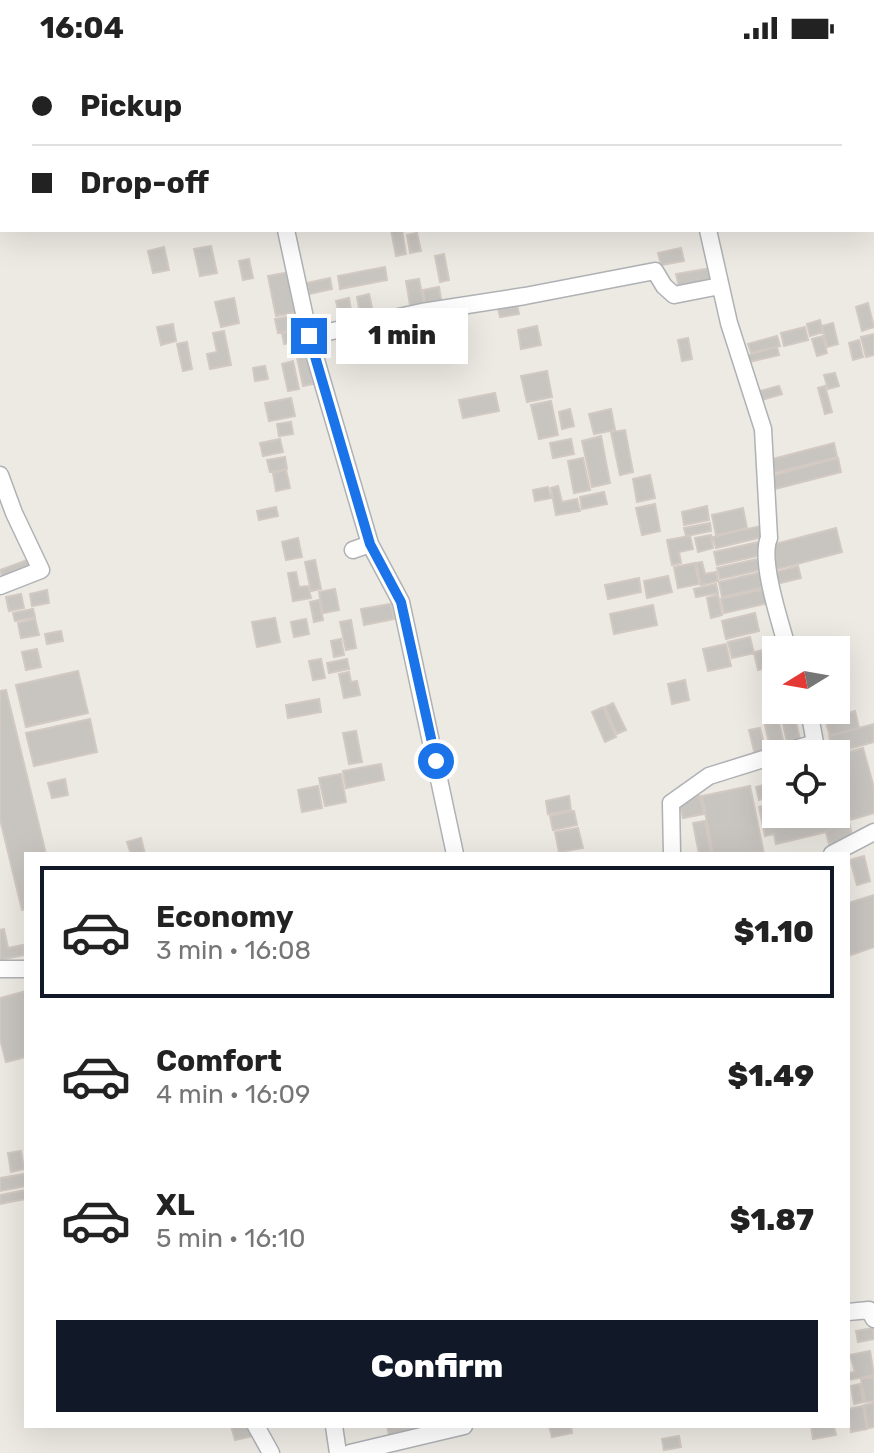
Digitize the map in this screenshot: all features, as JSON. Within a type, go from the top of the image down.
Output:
[{"type":"street","points":[[286,232],[309,336],[370,544],[401,602],[455,852]]},
{"type":"street","points":[[708,232],[729,323],[763,429],[769,525],[766,545],[768,574],[784,636]]},
{"type":"street","points":[[309,336],[422,312],[655,271],[674,295],[720,286]]},
{"type":"street","points":[[0,475],[41,570],[0,586]]},
{"type":"street","points":[[353,550],[370,544]]},
{"type":"street","points":[[672,852],[671,803],[709,776],[762,759]]},
{"type":"street","points":[[836,852],[874,832]]},
{"type":"street","points":[[0,969],[24,969]]},
{"type":"street","points":[[850,1312],[869,1310],[874,1319]]},
{"type":"street","points":[[257,1428],[271,1453]]},
{"type":"street","points":[[334,1428],[338,1453]]},
{"type":"street","points":[[350,1453],[456,1428]]},
{"type":"building","points":[[391,232],[402,232],[406,254],[396,256]]},
{"type":"building","points":[[417,233],[421,251],[410,253],[407,235]]},
{"type":"building","points":[[211,246],[217,273],[200,276],[194,249]]},
{"type":"building","points":[[164,247],[169,270],[153,273],[148,251]]},
{"type":"building","points":[[681,248],[684,261],[661,265],[658,253]]},
{"type":"building","points":[[444,254],[449,280],[440,282],[435,256]]},
{"type":"building","points":[[249,259],[253,278],[243,280],[239,261]]},
{"type":"building","points":[[385,267],[387,280],[340,289],[338,276]]},
{"type":"building","points":[[712,268],[714,280],[679,287],[676,274]]},
{"type":"building","points":[[290,272],[298,312],[276,316],[268,276]]},
{"type":"building","points":[[330,278],[332,289],[309,294],[307,283]]},
{"type":"building","points":[[419,279],[425,309],[411,311],[406,281]]},
{"type":"building","points":[[439,287],[442,305],[426,309],[423,290]]},
{"type":"building","points":[[369,294],[374,317],[361,319],[357,297]]},
{"type":"building","points":[[234,298],[239,323],[221,327],[215,302]]},
{"type":"building","points":[[349,298],[353,322],[341,324],[336,301]]},
{"type":"building","points":[[516,300],[519,314],[500,317],[497,304]]},
{"type":"building","points":[[868,303],[874,327],[862,331],[856,307]]},
{"type":"building","points":[[450,311],[457,343],[445,346],[439,313]]},
{"type":"building","points":[[459,311],[465,341],[458,342],[452,312]]},
{"type":"building","points":[[296,315],[299,329],[278,333],[275,319]]},
{"type":"building","points":[[820,320],[823,332],[810,336],[807,324]]},
{"type":"building","points":[[833,323],[838,344],[827,347],[822,326]]},
{"type":"building","points":[[173,324],[176,341],[161,345],[157,327]]},
{"type":"building","points":[[537,326],[541,345],[521,349],[518,330]]},
{"type":"building","points":[[805,327],[808,340],[784,346],[781,333]]},
{"type":"building","points":[[303,329],[305,340],[284,344],[282,333]]},
{"type":"building","points":[[224,331],[231,365],[210,369],[207,354],[217,352],[213,333]]},
{"type":"building","points":[[874,334],[874,355],[866,357],[861,337]]},
{"type":"building","points":[[777,336],[780,346],[751,353],[748,344]]},
{"type":"building","points":[[823,336],[827,353],[817,356],[812,339]]},
{"type":"building","points":[[688,338],[692,359],[682,361],[678,340]]},
{"type":"building","points":[[859,340],[863,357],[853,360],[849,343]]},
{"type":"building","points":[[187,342],[192,369],[183,371],[177,344]]},
{"type":"building","points":[[777,347],[779,355],[745,363],[743,356]]},
{"type":"building","points":[[308,356],[313,384],[303,386],[297,358]]},
{"type":"building","points":[[293,361],[299,389],[288,391],[282,364]]},
{"type":"building","points":[[265,366],[268,379],[255,381],[253,368]]},
{"type":"building","points":[[547,371],[552,397],[527,402],[521,376]]},
{"type":"building","points":[[835,373],[839,386],[828,389],[824,375]]},
{"type":"building","points":[[779,386],[782,394],[762,400],[760,391]]},
{"type":"building","points":[[825,386],[832,412],[825,414],[818,388]]},
{"type":"building","points":[[495,393],[499,411],[463,418],[459,400]]},
{"type":"building","points":[[291,398],[295,416],[269,421],[265,403]]},
{"type":"building","points":[[551,401],[558,435],[539,439],[531,405]]},
{"type":"building","points":[[570,409],[574,426],[562,429],[559,412]]},
{"type":"building","points":[[611,409],[615,430],[594,434],[589,414]]},
{"type":"building","points":[[291,422],[293,434],[279,436],[277,424]]},
{"type":"building","points":[[625,430],[633,472],[620,475],[611,432]]},
{"type":"building","points":[[601,436],[610,483],[592,487],[582,441]]},
{"type":"building","points":[[280,439],[283,452],[263,456],[260,443]]},
{"type":"building","points":[[571,439],[574,454],[553,458],[550,443]]},
{"type":"building","points":[[834,443],[837,457],[773,473],[769,460]]},
{"type":"building","points":[[285,457],[287,469],[270,472],[267,460]]},
{"type":"building","points":[[583,458],[590,490],[574,493],[568,461]]},
{"type":"building","points":[[838,458],[841,472],[775,489],[771,476]]},
{"type":"building","points":[[286,470],[290,488],[276,491],[273,473]]},
{"type":"building","points":[[650,475],[655,498],[637,502],[633,479]]},
{"type":"building","points":[[558,486],[562,502],[577,499],[580,511],[556,515],[551,488]]},
{"type":"building","points":[[548,487],[551,498],[535,501],[533,490]]},
{"type":"building","points":[[604,492],[607,504],[582,509],[580,497]]},
{"type":"building","points":[[655,504],[660,531],[642,535],[636,508]]},
{"type":"building","points":[[707,506],[709,520],[684,525],[682,512]]},
{"type":"building","points":[[276,507],[278,516],[259,520],[257,511]]},
{"type":"building","points":[[743,508],[747,528],[716,535],[712,515]]},
{"type":"building","points":[[710,523],[711,531],[686,536],[684,528]]},
{"type":"building","points":[[765,525],[767,536],[716,548],[713,537]]},
{"type":"building","points":[[836,528],[842,552],[774,570],[768,546]]},
{"type":"building","points":[[711,535],[713,548],[698,552],[695,538]]},
{"type":"building","points":[[690,536],[693,549],[679,552],[681,563],[672,565],[667,540]]},
{"type":"building","points":[[298,538],[302,557],[286,560],[282,542]]},
{"type":"building","points":[[763,541],[766,554],[717,565],[714,552]]},
{"type":"building","points":[[766,557],[768,568],[720,579],[717,568]]},
{"type":"building","points":[[27,560],[31,571],[4,581],[0,570]]},
{"type":"building","points":[[315,560],[321,589],[311,591],[305,562]]},
{"type":"building","points":[[702,562],[705,574],[716,572],[718,581],[701,585],[696,563]]},
{"type":"building","points":[[695,563],[699,584],[678,588],[674,567]]},
{"type":"building","points":[[798,566],[801,578],[772,585],[769,574]]},
{"type":"building","points":[[766,571],[769,586],[722,597],[719,582]]},
{"type":"building","points":[[296,572],[299,587],[308,586],[311,598],[293,601],[288,573]]},
{"type":"building","points":[[668,576],[672,592],[647,598],[644,581]]},
{"type":"building","points":[[639,578],[641,592],[608,599],[605,585]]},
{"type":"building","points":[[716,584],[718,593],[696,597],[694,589]]},
{"type":"building","points":[[769,588],[773,602],[724,613],[721,599]]},
{"type":"building","points":[[335,589],[339,610],[323,613],[319,592]]},
{"type":"building","points":[[47,590],[49,603],[32,606],[30,594]]},
{"type":"building","points":[[21,594],[24,608],[9,611],[6,597]]},
{"type":"building","points":[[718,595],[722,615],[711,618],[707,598]]},
{"type":"building","points":[[319,600],[323,620],[314,622],[310,602]]},
{"type":"building","points":[[391,604],[394,619],[364,625],[361,609]]},
{"type":"building","points":[[653,605],[657,625],[614,634],[610,614]]},
{"type":"building","points":[[33,609],[35,617],[15,621],[13,613]]},
{"type":"building","points":[[755,613],[759,631],[726,639],[722,621]]},
{"type":"building","points":[[275,618],[280,642],[257,647],[252,622]]},
{"type":"building","points":[[35,619],[39,635],[21,638],[18,623]]},
{"type":"building","points":[[306,619],[309,634],[294,637],[291,622]]},
{"type":"building","points":[[351,620],[356,648],[346,650],[340,622]]},
{"type":"building","points":[[61,631],[63,641],[47,644],[45,634]]},
{"type":"building","points":[[750,637],[754,653],[732,658],[728,642]]},
{"type":"building","points":[[341,639],[344,655],[334,657],[331,641]]},
{"type":"building","points":[[726,644],[731,666],[708,671],[703,649]]},
{"type":"building","points":[[37,649],[41,667],[26,670],[22,652]]},
{"type":"building","points":[[762,650],[762,669],[758,670],[754,652]]},
{"type":"building","points":[[321,659],[325,678],[313,680],[309,661]]},
{"type":"building","points":[[347,659],[349,669],[329,673],[327,663]]},
{"type":"building","points":[[78,671],[88,713],[26,727],[16,685]]},
{"type":"building","points":[[349,672],[351,682],[357,681],[360,695],[344,698],[339,674]]},
{"type":"building","points":[[685,680],[689,700],[672,704],[668,684]]},
{"type":"building","points":[[6,690],[46,852],[24,852],[22,910],[0,819],[0,691]]},
{"type":"building","points":[[319,699],[321,712],[288,718],[286,705]]},
{"type":"building","points":[[613,703],[626,730],[617,734],[605,707]]},
{"type":"building","points":[[603,707],[616,737],[605,742],[592,712]]},
{"type":"building","points":[[855,711],[859,728],[830,736],[826,724],[850,724],[850,712]]},
{"type":"building","points":[[90,719],[97,752],[34,766],[26,733]]},
{"type":"building","points":[[765,724],[779,724],[783,740],[768,740]]},
{"type":"building","points":[[783,724],[796,724],[800,740],[786,740]]},
{"type":"building","points":[[874,724],[874,742],[850,749],[850,740],[830,740],[829,736]]},
{"type":"building","points":[[760,728],[762,757],[756,759],[749,730]]},
{"type":"building","points":[[356,731],[362,762],[349,764],[343,733]]},
{"type":"building","points":[[863,748],[874,788],[874,813],[850,820],[850,751]]},
{"type":"building","points":[[381,764],[384,780],[346,788],[343,771]]},
{"type":"building","points":[[341,774],[346,802],[325,806],[319,778]]},
{"type":"building","points":[[65,779],[68,795],[52,798],[48,783]]},
{"type":"building","points":[[318,786],[322,808],[302,812],[298,790]]},
{"type":"building","points":[[750,786],[764,852],[713,852],[702,796]]},
{"type":"building","points":[[762,786],[762,799],[759,800],[756,787]]},
{"type":"building","points":[[569,796],[571,810],[548,814],[546,801]]},
{"type":"building","points":[[700,796],[704,814],[683,818],[679,800]]},
{"type":"building","points":[[574,811],[577,825],[553,830],[550,816]]},
{"type":"building","points":[[705,821],[711,852],[699,852],[693,823]]},
{"type":"building","points":[[850,826],[853,839],[829,844],[826,832],[776,844],[774,834],[765,836],[763,828]]},
{"type":"building","points":[[578,828],[583,848],[559,852],[555,832]]},
{"type":"building","points":[[141,838],[144,852],[130,852],[127,842]]},
{"type":"building","points":[[864,856],[870,881],[857,885],[850,860]]},
{"type":"building","points":[[874,895],[874,947],[850,955],[850,902]]},
{"type":"building","points":[[4,929],[8,948],[23,945],[24,955],[0,960],[0,930]]},
{"type":"building","points":[[24,992],[24,1058],[6,1062],[0,1039],[0,998]]},
{"type":"building","points":[[21,1151],[24,1169],[11,1172],[8,1153]]},
{"type":"building","points":[[24,1174],[24,1186],[0,1191],[0,1178]]},
{"type":"building","points":[[24,1190],[24,1199],[0,1204],[0,1195]]},
{"type":"building","points":[[873,1328],[874,1339],[858,1342],[856,1331]]},
{"type":"building","points":[[870,1351],[874,1375],[850,1380],[850,1373],[855,1372],[850,1355]]},
{"type":"building","points":[[874,1377],[874,1401],[865,1402],[861,1379]]},
{"type":"building","points":[[860,1384],[863,1402],[854,1404],[851,1386]]},
{"type":"building","points":[[874,1403],[874,1427],[868,1428],[864,1405]]},
{"type":"building","points":[[863,1406],[867,1429],[851,1432],[850,1409]]},
{"type":"building","points":[[232,1428],[251,1428],[253,1436],[235,1440]]},
{"type":"building","points":[[387,1428],[419,1429],[389,1435]]},
{"type":"building","points":[[550,1428],[571,1428],[572,1433],[552,1437]]},
{"type":"building","points":[[811,1428],[834,1428],[836,1435],[813,1439]]},
{"type":"building","points":[[679,1436],[681,1447],[664,1450],[662,1439]]},
{"type":"route","points":[[309,336],[370,544],[401,602],[436,761]]}]
